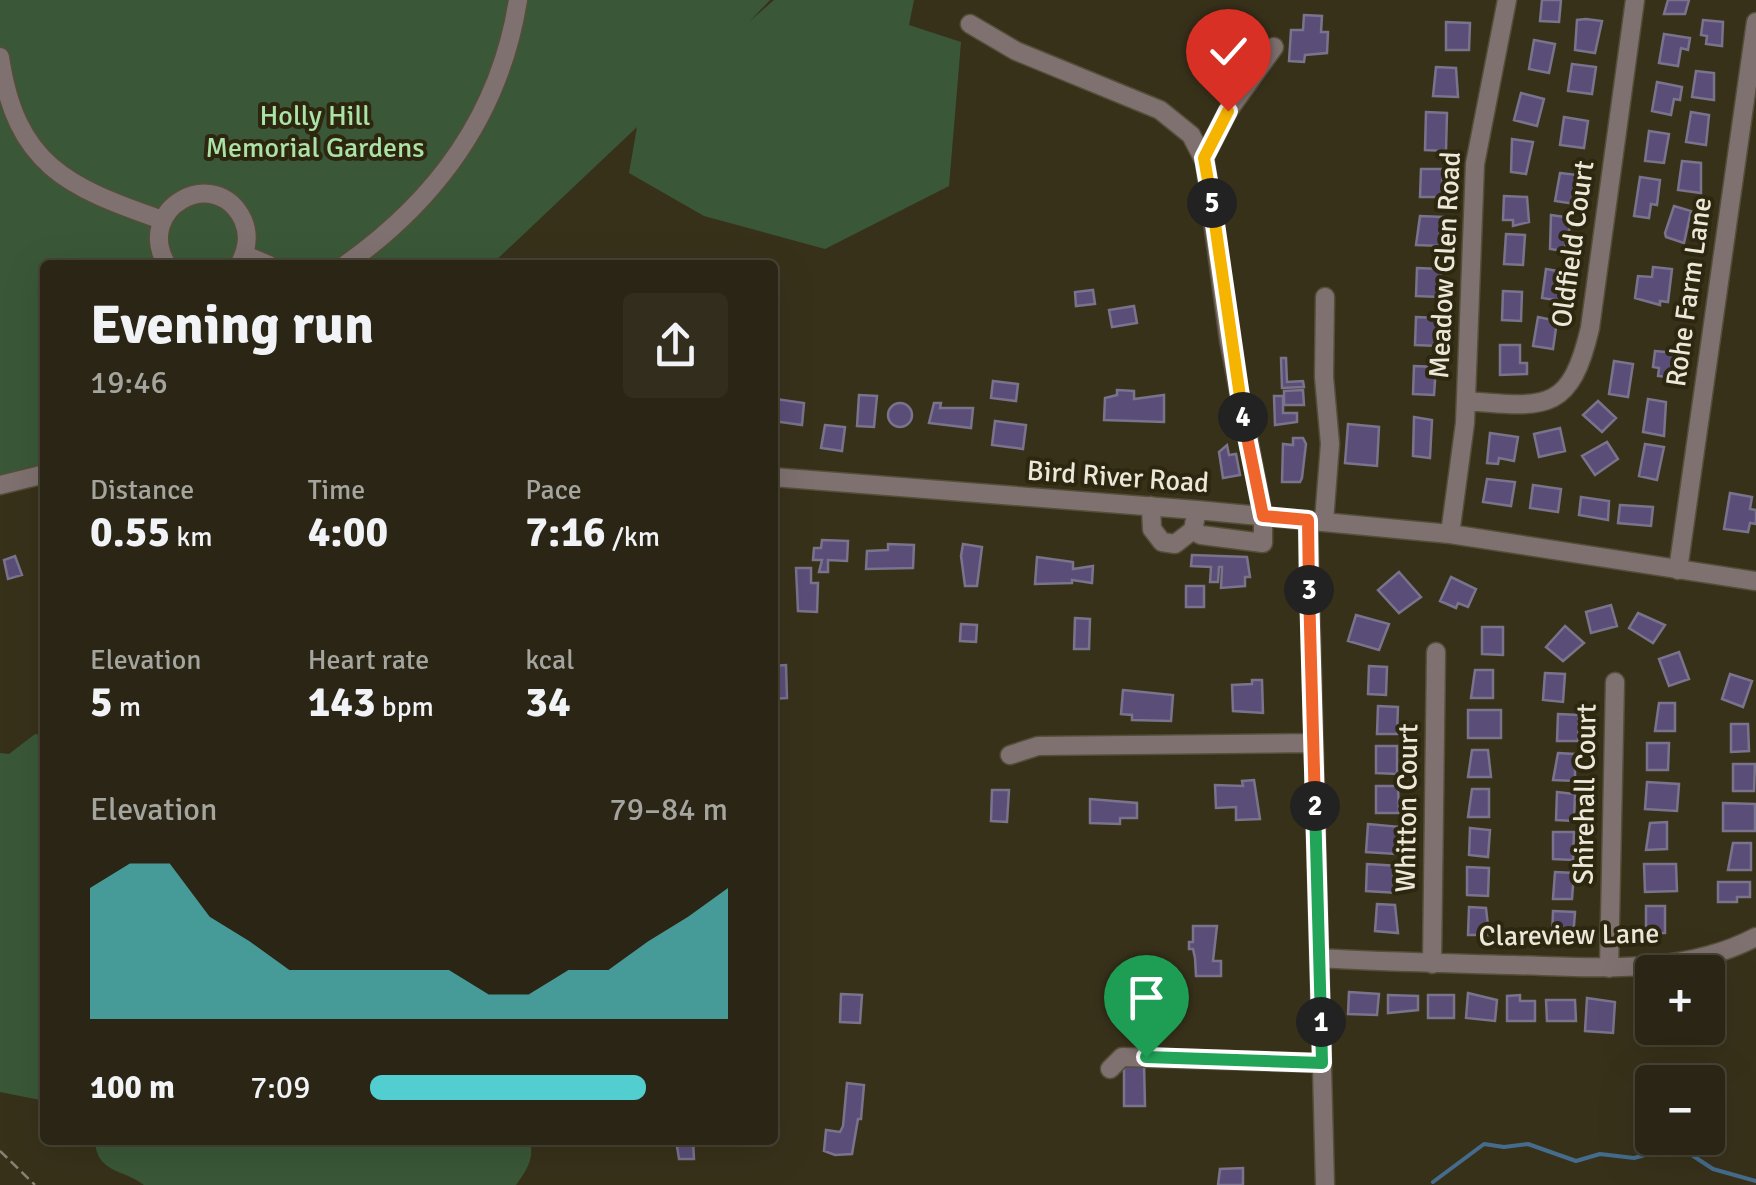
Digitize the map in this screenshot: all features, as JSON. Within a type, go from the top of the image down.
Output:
[{"type":"street","points":[[351,260],[421,202],[453,165],[483,112],[501,67],[518,0]]},
{"type":"street","name":"Meadow Glen Road","points":[[1450,534],[1466,401],[1476,164],[1507,0]]},
{"type":"street","name":"Oldfield Court","points":[[1466,401],[1534,404],[1564,390],[1581,367],[1590,328],[1635,0]]},
{"type":"street","name":"Rohe Farm Lane","points":[[1678,570],[1756,22]]},
{"type":"street","points":[[970,24],[1016,51],[1160,110],[1191,135],[1204,158],[1229,340],[1263,516],[1263,542],[1211,539],[1192,530]]},
{"type":"street","points":[[1204,158],[1228,111],[1274,47]]},
{"type":"street","points":[[0,57],[12,112],[34,150],[69,181],[162,220]]},
{"type":"street","points":[[165,260],[158,241],[162,220],[170,208],[191,195],[221,197],[239,212],[247,229],[242,260]]},
{"type":"street","points":[[1325,1185],[1313,743],[1316,520],[1330,444],[1324,378],[1326,297]]},
{"type":"street","points":[[0,485],[40,475]]},
{"type":"street","name":"Bird River Road","points":[[778,478],[1151,506],[1450,534],[1756,581]]},
{"type":"street","points":[[1151,506],[1152,530],[1162,542],[1175,544],[1192,530],[1197,510]]},
{"type":"street","name":"Whitton Court","points":[[1432,964],[1436,652]]},
{"type":"street","name":"Shirehall Court","points":[[1609,968],[1615,682]]},
{"type":"street","points":[[1010,755],[1038,746],[1313,743]]},
{"type":"street","name":"Clareview Lane","points":[[1319,958],[1432,964],[1652,966],[1735,948],[1756,937]]},
{"type":"street","points":[[1110,1069],[1122,1057],[1322,1063]]},
{"type":"path","points":[[0,1151],[35,1185]]},
{"type":"green space","name":"Holly Hill Memorial Gardens","points":[[0,0],[770,0],[749,22],[774,0],[914,0],[909,25],[961,42],[949,186],[825,249],[704,216],[629,173],[637,127],[496,260],[40,260],[40,467],[0,478]]},
{"type":"green space","points":[[35,734],[40,734],[40,1100],[0,1092],[0,753],[9,754]]},
{"type":"green space","points":[[96,1145],[530,1145],[531,1158],[516,1185],[144,1185],[105,1165]]},
{"type":"building","points":[[1542,0],[1561,0],[1559,22],[1540,21]]},
{"type":"building","points":[[1668,0],[1689,0],[1685,14],[1664,14]]},
{"type":"building","points":[[1304,15],[1322,16],[1321,32],[1328,32],[1327,53],[1305,55],[1304,62],[1289,61],[1291,30],[1303,30]]},
{"type":"building","points":[[1577,20],[1602,21],[1595,53],[1575,50]]},
{"type":"building","points":[[1703,20],[1723,22],[1722,46],[1706,44],[1707,36],[1701,35]]},
{"type":"building","points":[[1446,22],[1470,23],[1469,50],[1446,50]]},
{"type":"building","points":[[1664,34],[1690,38],[1688,50],[1681,48],[1678,66],[1659,63]]},
{"type":"building","points":[[1534,40],[1555,44],[1549,73],[1529,69]]},
{"type":"building","points":[[1572,64],[1596,67],[1592,94],[1568,91]]},
{"type":"building","points":[[1436,67],[1456,68],[1458,97],[1433,96]]},
{"type":"building","points":[[1696,71],[1714,73],[1714,100],[1692,97]]},
{"type":"building","points":[[1657,82],[1682,87],[1680,100],[1674,99],[1671,115],[1652,111]]},
{"type":"building","points":[[1521,93],[1544,99],[1537,126],[1514,120]]},
{"type":"building","points":[[1426,112],[1447,113],[1446,151],[1425,150]]},
{"type":"building","points":[[1691,112],[1709,115],[1706,145],[1686,142]]},
{"type":"building","points":[[1564,117],[1588,121],[1584,148],[1560,145]]},
{"type":"building","points":[[1649,131],[1669,134],[1664,163],[1645,161]]},
{"type":"building","points":[[1512,139],[1533,142],[1526,174],[1511,172]]},
{"type":"building","points":[[1682,161],[1701,163],[1701,193],[1678,190]]},
{"type":"building","points":[[1421,169],[1442,169],[1443,197],[1420,197]]},
{"type":"building","points":[[1560,173],[1578,175],[1576,204],[1555,201]]},
{"type":"building","points":[[1640,177],[1660,180],[1657,205],[1651,204],[1649,218],[1634,216]]},
{"type":"building","points":[[1504,196],[1527,197],[1529,222],[1513,226],[1513,220],[1503,220]]},
{"type":"building","points":[[1674,206],[1691,211],[1684,243],[1666,237]]},
{"type":"building","points":[[1551,215],[1572,218],[1564,251],[1550,249]]},
{"type":"building","points":[[1420,216],[1443,217],[1439,238],[1442,246],[1416,245]]},
{"type":"building","points":[[1506,234],[1525,235],[1523,265],[1504,264]]},
{"type":"building","points":[[1653,267],[1672,269],[1668,302],[1660,301],[1660,305],[1635,298],[1638,276],[1652,277]]},
{"type":"building","points":[[1417,268],[1441,269],[1440,297],[1416,296]]},
{"type":"building","points":[[1546,269],[1564,272],[1562,301],[1542,298]]},
{"type":"building","points":[[1093,290],[1095,304],[1076,306],[1075,292]]},
{"type":"building","points":[[1503,291],[1522,292],[1521,321],[1502,320]]},
{"type":"building","points":[[1134,306],[1137,323],[1112,327],[1109,310]]},
{"type":"building","points":[[1416,317],[1439,318],[1438,346],[1415,345]]},
{"type":"building","points":[[1538,317],[1557,321],[1553,349],[1533,346]]},
{"type":"building","points":[[1500,345],[1520,345],[1520,363],[1527,363],[1527,374],[1500,375]]},
{"type":"building","points":[[1655,351],[1675,353],[1675,378],[1658,376],[1659,368],[1653,367]]},
{"type":"building","points":[[1281,358],[1286,358],[1287,382],[1303,381],[1304,387],[1282,388]]},
{"type":"building","points":[[1614,361],[1633,364],[1628,397],[1609,394]]},
{"type":"building","points":[[1414,366],[1436,367],[1434,395],[1413,394]]},
{"type":"building","points":[[993,381],[1018,384],[1016,401],[991,398]]},
{"type":"building","points":[[1117,390],[1134,391],[1134,399],[1164,395],[1164,422],[1104,420],[1105,398],[1117,395]]},
{"type":"building","points":[[1303,390],[1304,405],[1284,405],[1284,391]]},
{"type":"building","points":[[859,395],[877,396],[874,427],[857,426]]},
{"type":"building","points":[[1274,396],[1283,396],[1283,413],[1297,413],[1297,422],[1275,425]]},
{"type":"building","points":[[778,399],[804,403],[802,425],[778,422]]},
{"type":"building","points":[[1648,399],[1666,402],[1664,436],[1643,432]]},
{"type":"building","points":[[1598,401],[1616,418],[1602,432],[1583,415]]},
{"type":"building","points":[[900,403],[909,406],[909,424],[900,427],[891,424],[888,415],[891,406]]},
{"type":"building","points":[[934,403],[941,403],[940,408],[973,408],[971,428],[929,423]]},
{"type":"building","points":[[1414,417],[1432,420],[1430,458],[1413,456]]},
{"type":"building","points":[[995,421],[1026,425],[1023,449],[992,445]]},
{"type":"building","points":[[1348,424],[1379,427],[1377,466],[1345,463]]},
{"type":"building","points":[[825,425],[845,427],[842,451],[821,448]]},
{"type":"building","points":[[1560,428],[1565,451],[1539,457],[1534,434]]},
{"type":"building","points":[[1490,433],[1518,437],[1514,461],[1499,458],[1498,464],[1487,463]]},
{"type":"building","points":[[1293,438],[1303,438],[1306,444],[1302,478],[1300,482],[1282,482],[1283,444],[1293,445]]},
{"type":"building","points":[[1607,442],[1618,459],[1595,475],[1582,456]]},
{"type":"building","points":[[1645,444],[1664,447],[1657,480],[1639,476]]},
{"type":"building","points":[[1227,445],[1229,455],[1236,454],[1240,475],[1223,478],[1219,452]]},
{"type":"building","points":[[1487,479],[1515,482],[1511,506],[1483,502]]},
{"type":"building","points":[[1533,485],[1561,489],[1558,512],[1530,508]]},
{"type":"building","points":[[1730,493],[1752,497],[1750,509],[1756,510],[1756,524],[1750,523],[1748,532],[1724,529]]},
{"type":"building","points":[[1581,497],[1609,501],[1608,520],[1579,515]]},
{"type":"building","points":[[1620,505],[1653,507],[1651,526],[1618,523]]},
{"type":"building","points":[[822,540],[848,541],[847,561],[828,560],[828,572],[819,572],[822,560],[813,560],[814,548],[821,548]]},
{"type":"building","points":[[888,544],[914,545],[913,568],[866,569],[867,551],[888,550]]},
{"type":"building","points":[[963,544],[982,547],[977,586],[965,586]]},
{"type":"building","points":[[1192,555],[1247,557],[1250,577],[1245,577],[1245,586],[1221,588],[1222,567],[1218,582],[1210,582],[1211,567],[1191,566]]},
{"type":"building","points":[[15,556],[22,575],[8,579],[4,560]]},
{"type":"building","points":[[1037,557],[1073,562],[1073,569],[1093,566],[1092,583],[1072,580],[1035,584]]},
{"type":"building","points":[[796,568],[811,568],[811,583],[818,583],[817,612],[798,611]]},
{"type":"building","points":[[1399,572],[1421,597],[1399,613],[1378,590]]},
{"type":"building","points":[[1451,577],[1476,589],[1468,607],[1458,603],[1456,608],[1440,601]]},
{"type":"building","points":[[1186,586],[1204,586],[1204,607],[1186,607]]},
{"type":"building","points":[[1611,605],[1617,626],[1591,633],[1586,612]]},
{"type":"building","points":[[1638,613],[1665,625],[1653,643],[1629,628]]},
{"type":"building","points":[[1356,615],[1389,624],[1379,650],[1348,641]]},
{"type":"building","points":[[1075,618],[1090,619],[1089,649],[1074,649]]},
{"type":"building","points":[[961,624],[977,625],[976,642],[960,641]]},
{"type":"building","points":[[1565,626],[1584,643],[1563,661],[1546,647]]},
{"type":"building","points":[[1482,627],[1503,627],[1503,655],[1482,654]]},
{"type":"building","points":[[1679,652],[1689,679],[1669,686],[1659,659]]},
{"type":"building","points":[[786,665],[787,698],[778,699],[778,666]]},
{"type":"building","points":[[1369,666],[1387,667],[1386,695],[1368,694]]},
{"type":"building","points":[[1475,670],[1493,670],[1493,698],[1471,698]]},
{"type":"building","points":[[1545,673],[1565,674],[1563,702],[1543,700]]},
{"type":"building","points":[[1730,674],[1752,681],[1743,707],[1722,699]]},
{"type":"building","points":[[1252,680],[1262,680],[1263,713],[1233,711],[1232,685],[1252,684]]},
{"type":"building","points":[[1123,690],[1173,695],[1171,721],[1132,720],[1132,715],[1121,714]]},
{"type":"building","points":[[1659,703],[1675,703],[1675,731],[1655,731]]},
{"type":"building","points":[[1378,706],[1398,707],[1397,734],[1377,734]]},
{"type":"building","points":[[1468,710],[1501,710],[1501,738],[1468,738]]},
{"type":"building","points":[[1558,714],[1579,715],[1578,741],[1557,741]]},
{"type":"building","points":[[1731,724],[1748,724],[1749,751],[1731,752]]},
{"type":"building","points":[[1647,743],[1669,743],[1668,770],[1647,770]]},
{"type":"building","points":[[1376,746],[1397,746],[1397,774],[1376,773]]},
{"type":"building","points":[[1472,750],[1488,750],[1491,777],[1468,777]]},
{"type":"building","points":[[1558,753],[1575,754],[1575,781],[1553,780]]},
{"type":"building","points":[[1733,764],[1755,764],[1754,791],[1733,791]]},
{"type":"building","points":[[1254,780],[1260,819],[1236,820],[1236,807],[1216,808],[1215,785],[1243,786],[1242,781]]},
{"type":"building","points":[[1647,782],[1679,784],[1677,811],[1645,809]]},
{"type":"building","points":[[1376,786],[1398,786],[1399,813],[1376,813]]},
{"type":"building","points":[[1472,789],[1489,789],[1489,817],[1468,817]]},
{"type":"building","points":[[992,790],[1009,790],[1007,822],[991,821]]},
{"type":"building","points":[[1557,792],[1575,794],[1574,821],[1556,820]]},
{"type":"building","points":[[1090,799],[1137,803],[1137,818],[1120,818],[1120,824],[1090,823]]},
{"type":"building","points":[[1723,803],[1755,804],[1755,831],[1723,831]]},
{"type":"building","points":[[1667,822],[1667,849],[1646,850],[1650,823]]},
{"type":"building","points":[[1368,824],[1401,827],[1396,854],[1366,852]]},
{"type":"building","points":[[1470,828],[1490,830],[1488,857],[1469,855]]},
{"type":"building","points":[[1553,832],[1574,832],[1573,860],[1553,859]]},
{"type":"building","points":[[1733,843],[1751,843],[1751,870],[1728,870]]},
{"type":"building","points":[[1367,864],[1399,866],[1398,893],[1366,891]]},
{"type":"building","points":[[1644,864],[1676,864],[1677,891],[1645,892]]},
{"type":"building","points":[[1467,867],[1489,868],[1488,896],[1467,895]]},
{"type":"building","points":[[1555,872],[1574,873],[1572,899],[1553,899]]},
{"type":"building","points":[[1718,882],[1750,882],[1750,897],[1718,902]]},
{"type":"building","points":[[1377,904],[1395,905],[1398,933],[1375,931]]},
{"type":"building","points":[[1646,906],[1665,906],[1665,933],[1646,933]]},
{"type":"building","points":[[1469,907],[1486,908],[1489,935],[1468,935]]},
{"type":"building","points":[[1553,911],[1575,912],[1573,939],[1552,938]]},
{"type":"building","points":[[1193,926],[1217,926],[1213,961],[1221,961],[1221,976],[1196,976],[1193,949],[1189,949]]},
{"type":"building","points":[[1349,992],[1379,994],[1377,1015],[1348,1014]]},
{"type":"building","points":[[1468,993],[1497,1000],[1495,1021],[1466,1018]]},
{"type":"building","points":[[841,994],[862,995],[860,1023],[840,1022]]},
{"type":"building","points":[[1388,995],[1418,996],[1418,1010],[1388,1013]]},
{"type":"building","points":[[1428,995],[1454,995],[1454,1018],[1428,1018]]},
{"type":"building","points":[[1520,995],[1520,1001],[1535,1001],[1535,1021],[1507,1021],[1507,996]]},
{"type":"building","points":[[1587,998],[1615,1002],[1613,1033],[1585,1031]]},
{"type":"building","points":[[1546,1000],[1575,1000],[1576,1021],[1547,1021]]},
{"type":"building","points":[[1124,1064],[1144,1064],[1145,1106],[1124,1106]]},
{"type":"building","points":[[847,1083],[864,1085],[861,1119],[852,1154],[835,1155],[824,1151],[826,1130],[840,1132],[843,1126]]},
{"type":"building","points":[[677,1145],[693,1145],[694,1159],[679,1159]]},
{"type":"building","points":[[1243,1168],[1243,1185],[1218,1185],[1220,1169]]},
{"type":"waterway","points":[[1433,1182],[1484,1144],[1528,1144],[1576,1161],[1600,1154],[1634,1158],[1678,1146],[1713,1169],[1756,1181]]},
{"type":"route","points":[[1146,1057],[1322,1063],[1308,520],[1263,516],[1245,431],[1204,158],[1228,111]]}]
